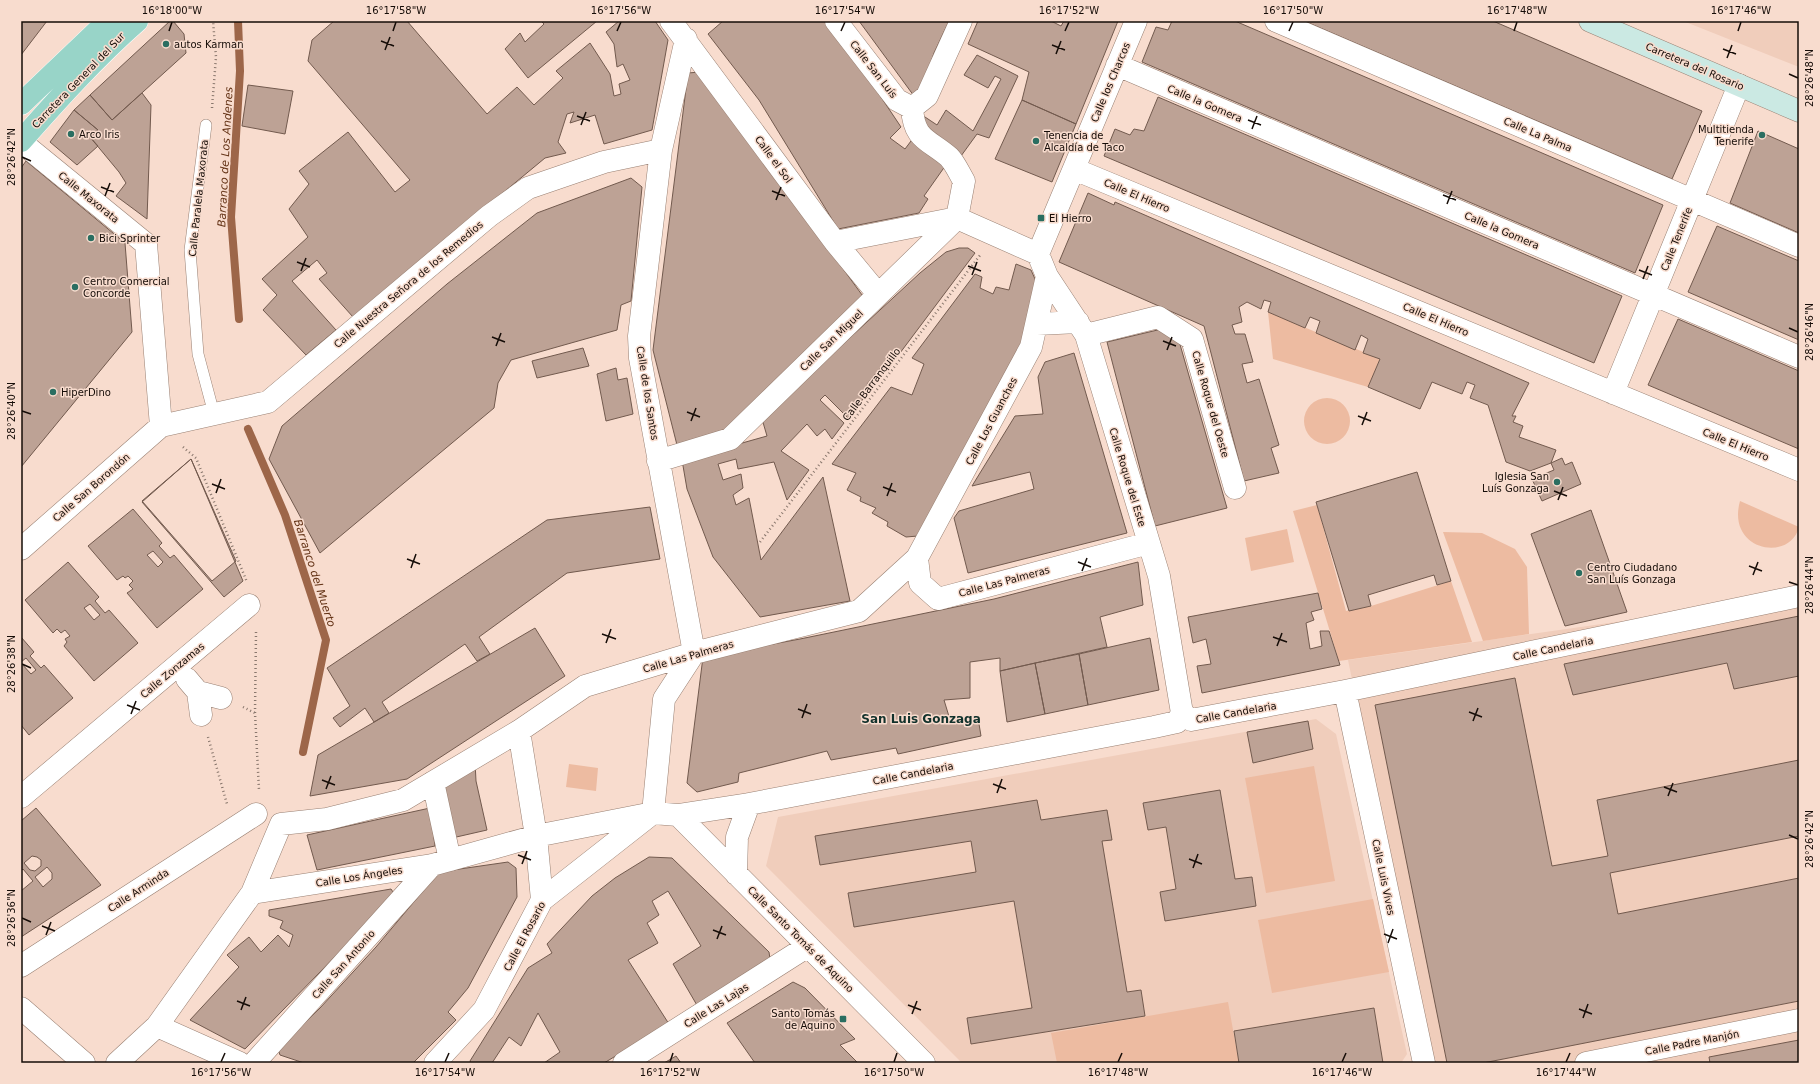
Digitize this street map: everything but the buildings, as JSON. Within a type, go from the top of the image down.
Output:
[{"type":"main road","name":"Carretera General del Sur","points":[[21,104],[108,21]]},
{"type":"main road","name":"Carretera General del Sur","points":[[21,141],[104,50],[137,21]]},
{"type":"main road","name":"Carretera del Rosario","points":[[1590,21],[1799,111]]},
{"type":"street","name":"Calle el Sol","points":[[671,21],[686,39],[835,242],[878,294]]},
{"type":"street","name":"Calle San Luís","points":[[836,21],[897,100],[912,108]]},
{"type":"street","points":[[957,218],[964,181],[950,158],[918,134],[913,121],[912,108],[927,96],[961,21]]},
{"type":"street","name":"Calle los Charcos","points":[[1038,254],[1136,21]]},
{"type":"street","name":"Calle La Palma","points":[[1276,21],[1799,246]]},
{"type":"street","name":"Calle de los Santos","points":[[686,39],[661,150],[639,336],[640,358],[694,653]]},
{"type":"street","name":"Calle la Gomera","points":[[1118,65],[1799,357]]},
{"type":"street","name":"Calle Tenerife","points":[[1613,393],[1739,85]]},
{"type":"street","name":"Calle Maxorata","points":[[21,141],[146,244],[161,426]]},
{"type":"street","name":"Calle Nuestra Señora de los Remedios","points":[[161,426],[268,402],[489,216],[528,188],[604,162],[661,150]]},
{"type":"street","name":"Calle El Hierro","points":[[1074,169],[1799,470]]},
{"type":"street","points":[[835,242],[957,218],[1038,254]]},
{"type":"street","name":"Calle San Miguel","points":[[658,461],[730,439],[957,218]]},
{"type":"street","name":"Calle Roque del Este","points":[[1038,254],[1047,276],[1082,329],[1149,543],[1164,602],[1182,713]]},
{"type":"street","name":"Calle Los Guanches","points":[[916,558],[1031,348],[1047,276]]},
{"type":"street","name":"Calle Roque del Oeste","points":[[1037,324],[1082,329],[1158,317],[1192,339],[1235,488]]},
{"type":"street","name":"Calle San Borondón","points":[[21,549],[161,426]]},
{"type":"street","name":"Calle Las Palmeras","points":[[916,558],[920,583],[938,599],[1149,543]]},
{"type":"street","name":"Calle Las Palmeras","points":[[252,893],[281,824],[327,819],[403,800],[519,731],[585,686],[694,653],[859,611],[916,558]]},
{"type":"street","name":"Calle Candelaria","points":[[678,815],[749,804],[1154,727],[1177,722],[1182,713],[1191,720],[1345,691],[1799,596]]},
{"type":"street","name":"Calle Zonzamas","points":[[21,797],[249,605]]},
{"type":"street","points":[[653,813],[664,698],[694,653]]},
{"type":"street","points":[[201,715],[192,686],[221,698]]},
{"type":"street","name":"Calle Luis Vives","points":[[1345,691],[1424,1063]]},
{"type":"street","points":[[519,731],[536,836],[542,900]]},
{"type":"street","points":[[433,782],[441,862]]},
{"type":"street","points":[[736,874],[737,838],[749,804]]},
{"type":"street","name":"Calle Los Ángeles","points":[[252,893],[441,862],[536,836],[653,813],[678,815]]},
{"type":"street","name":"Calle El Rosario","points":[[434,1063],[484,1010],[542,900],[653,813]]},
{"type":"street","name":"Calle Arminda","points":[[21,966],[256,814]]},
{"type":"street","name":"Calle Santo Tomás de Aquino","points":[[678,815],[924,1063]]},
{"type":"street","name":"Calle San Antonio","points":[[254,1063],[441,862]]},
{"type":"street","points":[[117,1063],[157,1026],[252,893]]},
{"type":"street","name":"Calle Las Lajas","points":[[624,1063],[808,946]]},
{"type":"street","points":[[21,1008],[84,1063]]},
{"type":"street","name":"Calle Padre Manjón","points":[[1586,1063],[1799,1020]]},
{"type":"street","points":[[157,1026],[240,1063]]},
{"type":"lane","name":"Calle Paralela Maxorata","points":[[206,125],[190,250],[198,354],[214,414]]},
{"type":"path","points":[[206,125],[214,99],[216,57],[213,21]]},
{"type":"path","name":"Calle Barranquillo","points":[[760,542],[996,235]]},
{"type":"path","points":[[201,715],[228,805],[238,826]]},
{"type":"shaded area","points":[[1683,21],[1799,21],[1799,67]]},
{"type":"shaded area","points":[[1268,312],[1380,359],[1368,387],[1273,359]]},
{"type":"shaded area","points":[[1332,398],[1344,404],[1349,412],[1349,430],[1344,438],[1336,443],[1322,444],[1310,438],[1305,430],[1304,416],[1310,404],[1318,399]]},
{"type":"shaded area","points":[[1740,501],[1799,527],[1793,538],[1784,545],[1773,548],[1761,546],[1750,541],[1742,531],[1738,518]]},
{"type":"shaded area","points":[[1317,505],[1346,611],[1371,606],[1451,581],[1472,642],[1339,661],[1293,511]]},
{"type":"shaded area","points":[[1287,529],[1294,562],[1251,571],[1245,538]]},
{"type":"shaded area","points":[[1443,532],[1482,533],[1515,549],[1527,567],[1529,634],[1483,641]]},
{"type":"shaded area","points":[[1799,596],[1799,1063],[1431,1063],[1348,660]]},
{"type":"shaded area","points":[[1316,719],[1336,734],[1407,1054],[1401,1063],[962,1063],[766,866],[778,817]]},
{"type":"shaded area","points":[[569,764],[598,768],[596,791],[566,787]]},
{"type":"shaded area","points":[[1314,766],[1335,881],[1266,893],[1245,778]]},
{"type":"shaded area","points":[[1373,899],[1389,972],[1272,993],[1258,920]]},
{"type":"shaded area","points":[[1228,1002],[1239,1063],[1057,1063],[1051,1033]]},
{"type":"waterway","name":"Barranco de Los Andenes","points":[[238,21],[240,71],[231,217],[239,319]]},
{"type":"waterway","name":"Barranco del Muerto","points":[[248,429],[285,515],[326,640],[303,752]]},
{"type":"place","name":"autos Karman","points":[[166,44]]},
{"type":"place","name":"Arco Iris","points":[[71,134]]},
{"type":"place","name":"Multitienda Tenerife","points":[[1762,135]]},
{"type":"place","name":"Tenencia de Alcaldía de Taco","points":[[1036,141]]},
{"type":"place","name":"El Hierro","points":[[1041,218]]},
{"type":"place","name":"Bici Sprinter","points":[[91,238]]},
{"type":"place","name":"Centro Comercial Concorde","points":[[75,287]]},
{"type":"place","name":"HiperDino","points":[[53,392]]},
{"type":"place","name":"Iglesia San Luís Gonzaga","points":[[1557,482]]},
{"type":"place","name":"Centro Ciudadano San Luís Gonzaga","points":[[1579,573]]},
{"type":"place","name":"Santo Tomás de Aquino","points":[[843,1019]]},
{"type":"district","name":"San Luis Gonzaga","points":[[921,719]]}]
